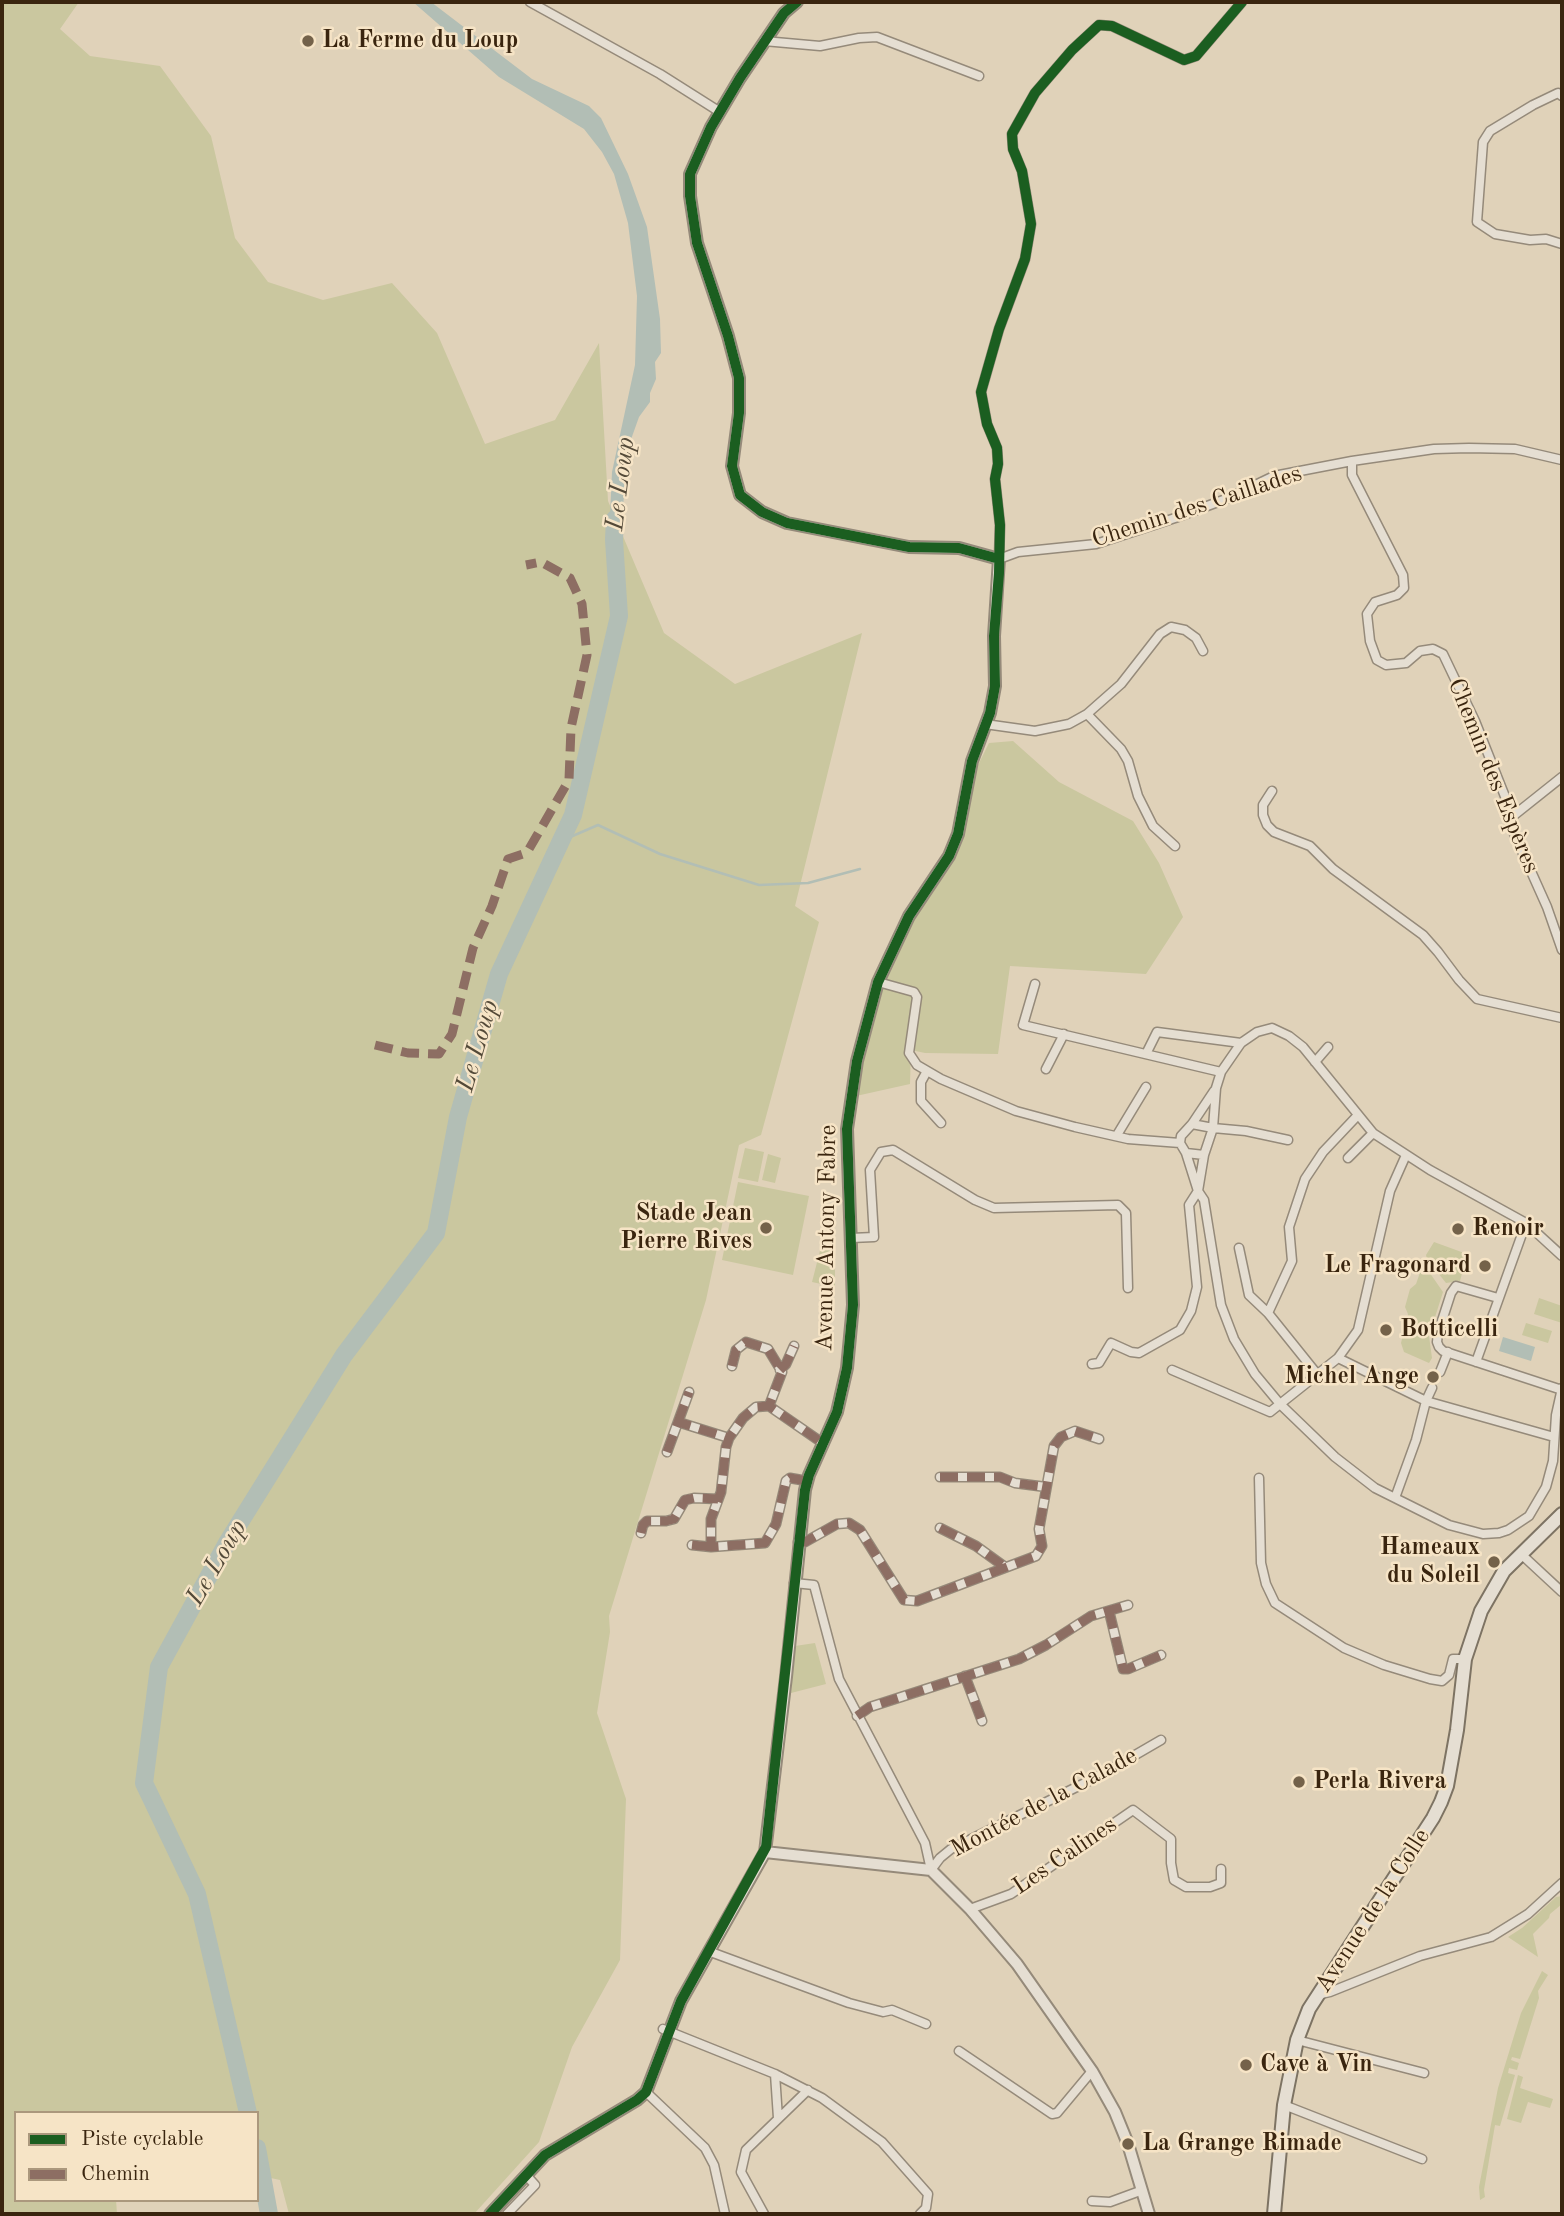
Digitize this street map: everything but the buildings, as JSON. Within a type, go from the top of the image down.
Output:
[{"type":"main road","name":"Avenue de la Colle","points":[[1274,2214],[1284,2105],[1297,2040],[1309,2009],[1441,1802],[1447,1786],[1457,1730],[1465,1659],[1481,1611],[1496,1582],[1562,1514]]},
{"type":"street","points":[[530,2],[649,68],[720,112]]},
{"type":"street","points":[[797,2],[784,13],[764,41],[720,112],[690,174],[690,197],[697,243],[739,378],[732,466],[740,495],[762,512],[787,523],[909,547],[959,548],[991,557],[1000,525],[995,479],[998,464],[997,448],[987,424],[981,393],[999,329],[1025,258],[1031,224],[1022,171],[1013,149],[1012,134],[1035,93],[1072,50],[1099,25],[1112,26],[1185,60],[1196,56],[1242,2]]},
{"type":"street","points":[[764,41],[820,46],[877,37],[979,76]]},
{"type":"street","points":[[1562,96],[1558,93],[1533,105],[1490,131],[1483,142],[1476,222],[1495,234],[1530,240],[1546,239],[1562,244]]},
{"type":"street","name":"Chemin des Caillades","points":[[991,557],[1029,550],[1096,544],[1226,499],[1274,476],[1352,461],[1434,449],[1469,448],[1515,449],[1562,460]]},
{"type":"street","name":"Chemin des Espères","points":[[1352,461],[1352,475],[1403,575],[1404,589],[1396,595],[1375,602],[1367,614],[1370,641],[1377,660],[1386,665],[1406,663],[1420,651],[1433,649],[1443,654],[1475,721],[1506,799],[1508,820],[1547,907],[1562,950]]},
{"type":"street","name":"Avenue Antony Fabre","points":[[765,1852],[807,1481],[836,1412],[847,1368],[853,1304],[848,1129],[857,1061],[878,982],[909,916],[950,856],[962,818],[972,761],[995,686],[991,557]]},
{"type":"street","points":[[985,724],[1035,731],[1069,724],[1087,714],[1121,684],[1160,634],[1171,627],[1185,630],[1196,638],[1203,651]]},
{"type":"street","points":[[1087,714],[1121,750],[1128,761],[1138,796],[1153,825],[1175,846]]},
{"type":"street","points":[[1508,820],[1562,777]]},
{"type":"street","points":[[1272,791],[1263,805],[1267,825],[1274,832],[1310,846],[1333,869],[1423,935],[1477,999],[1562,1018]]},
{"type":"street","points":[[878,982],[914,992],[917,997],[909,1053],[917,1065],[940,1079],[1016,1111],[1128,1139],[1180,1143]]},
{"type":"street","points":[[1035,984],[1023,1025],[1221,1072]]},
{"type":"street","points":[[1092,1364],[1099,1363],[1111,1343],[1139,1353],[1180,1330],[1191,1311],[1197,1287],[1189,1205],[1198,1191],[1213,1128],[1216,1088],[1221,1072],[1241,1043],[1256,1032],[1272,1028],[1303,1047],[1373,1133],[1406,1155],[1526,1223],[1562,1256]]},
{"type":"street","points":[[1146,1054],[1157,1032],[1241,1043]]},
{"type":"street","points":[[1046,1069],[1064,1034]]},
{"type":"street","points":[[1315,1062],[1328,1047]]},
{"type":"street","points":[[927,1071],[921,1082],[921,1101],[941,1123]]},
{"type":"street","points":[[1118,1135],[1146,1087]]},
{"type":"street","points":[[1216,1088],[1181,1136],[1180,1143],[1204,1200],[1222,1305],[1234,1339],[1255,1374],[1280,1404],[1356,1475],[1449,1525],[1483,1534],[1508,1530],[1529,1516],[1542,1497],[1553,1461],[1562,1389],[1476,1362],[1439,1347],[1437,1338],[1454,1289],[1459,1286],[1498,1298]]},
{"type":"street","points":[[1269,1312],[1292,1261],[1289,1227],[1305,1179],[1323,1152],[1358,1115]]},
{"type":"street","points":[[1192,1124],[1246,1130],[1288,1140]]},
{"type":"street","points":[[1348,1158],[1373,1133]]},
{"type":"street","points":[[851,1238],[874,1237],[870,1170],[881,1152],[893,1150],[975,1200],[994,1208],[1118,1205],[1126,1213],[1128,1288]]},
{"type":"street","points":[[1186,1153],[1205,1155]]},
{"type":"street","points":[[1172,1370],[1264,1411],[1274,1410],[1338,1359],[1358,1330],[1390,1191],[1406,1155]]},
{"type":"street","points":[[1476,1362],[1526,1223]]},
{"type":"street","points":[[1239,1248],[1249,1295],[1269,1312],[1317,1374]]},
{"type":"street","points":[[732,1366],[736,1350],[746,1342],[768,1349],[782,1372],[769,1406]]},
{"type":"street","points":[[780,1370],[786,1364],[794,1346]]},
{"type":"street","points":[[1440,1372],[1448,1352]]},
{"type":"street","points":[[1338,1359],[1426,1401],[1554,1437]]},
{"type":"street","points":[[1395,1498],[1432,1388]]},
{"type":"street","points":[[667,1452],[689,1392]]},
{"type":"street","points":[[711,1547],[711,1519],[721,1492],[729,1438],[743,1418],[756,1407],[769,1406],[824,1444]]},
{"type":"street","points":[[678,1422],[729,1438]]},
{"type":"street","points":[[798,1542],[805,1542],[837,1524],[849,1523],[860,1530],[904,1600],[917,1601],[1036,1556],[1042,1546],[1039,1529],[1054,1446],[1061,1437],[1075,1431],[1099,1439]]},
{"type":"street","points":[[940,1477],[1000,1477],[1015,1483],[1046,1487]]},
{"type":"street","points":[[692,1545],[711,1547],[765,1543],[776,1524],[786,1481],[790,1478],[807,1481]]},
{"type":"street","points":[[1259,1478],[1261,1563],[1266,1584],[1275,1603],[1344,1648],[1384,1665],[1430,1679],[1442,1681],[1449,1675],[1453,1659],[1465,1659]]},
{"type":"street","points":[[641,1533],[643,1525],[648,1521],[674,1519],[685,1500],[718,1499]]},
{"type":"street","points":[[940,1528],[976,1546],[1005,1567]]},
{"type":"street","points":[[1521,1554],[1562,1592]]},
{"type":"street","points":[[794,1583],[814,1585],[839,1679],[925,1843],[932,1870],[1017,1964],[1092,2071],[1115,2112],[1128,2144],[1149,2214]]},
{"type":"street","points":[[857,1716],[870,1707],[1019,1659],[1091,1616],[1128,1605]]},
{"type":"street","points":[[1109,1611],[1123,1669],[1161,1655]]},
{"type":"street","points":[[965,1676],[982,1721]]},
{"type":"street","name":"Montée de la Calade","points":[[932,1870],[940,1858],[951,1849],[1100,1776],[1161,1740]]},
{"type":"street","name":"Les Calines","points":[[970,1909],[1011,1894],[1133,1810],[1171,1839],[1174,1880],[1186,1887],[1210,1887],[1221,1883],[1221,1869]]},
{"type":"street","points":[[489,2214],[555,2148],[646,2092],[666,2031],[765,1852],[932,1870]]},
{"type":"street","points":[[1317,1995],[1420,1956],[1491,1937],[1528,1914],[1562,1883]]},
{"type":"street","points":[[708,1951],[849,2003],[883,2012],[892,2010],[926,2024]]},
{"type":"street","points":[[666,2031],[775,2074],[808,2090],[882,2142],[928,2194],[926,2208],[920,2214]]},
{"type":"street","points":[[1297,2040],[1424,2073]]},
{"type":"street","points":[[959,2052],[1052,2114],[1057,2113],[1092,2071]]},
{"type":"street","points":[[775,2074],[778,2118]]},
{"type":"street","points":[[764,2214],[741,2172],[746,2150],[808,2090]]},
{"type":"street","points":[[646,2092],[705,2148],[715,2165],[725,2214]]},
{"type":"street","points":[[1284,2105],[1422,2159]]},
{"type":"street","points":[[507,2214],[535,2185],[526,2175]]},
{"type":"street","points":[[1092,2201],[1110,2203],[1140,2191]]},
{"type":"shaded area","points":[[2,2],[79,2],[60,29],[90,56],[160,66],[211,136],[235,238],[268,282],[323,300],[392,283],[437,333],[485,444],[555,420],[599,343],[608,501],[664,633],[735,684],[862,633],[795,906],[819,922],[761,1135],[739,1145],[706,1300],[609,1616],[610,1632],[597,1713],[626,1799],[620,1960],[572,2047],[539,2142],[474,2214],[289,2214],[280,2180],[259,2175],[259,2111],[14,2111],[14,2202],[116,2202],[117,2214],[2,2214]]},
{"type":"shaded area","points":[[1013,741],[1059,782],[1133,821],[1159,863],[1183,917],[1146,974],[1010,966],[998,1054],[925,1053],[911,1050],[910,1084],[856,1096],[858,1070],[875,998],[911,903],[963,830],[975,771],[989,743]]},
{"type":"shaded area","points":[[745,1148],[764,1152],[758,1182],[738,1178]]},
{"type":"shaded area","points":[[768,1154],[781,1158],[775,1183],[762,1180]]},
{"type":"shaded area","name":"Stade Jean Pierre Rives","points":[[738,1182],[809,1196],[793,1275],[722,1260]]},
{"type":"shaded area","points":[[823,1239],[835,1243],[835,1287],[812,1282]]},
{"type":"shaded area","points":[[1434,1242],[1467,1254],[1460,1281],[1446,1283],[1427,1259],[1426,1255]]},
{"type":"shaded area","points":[[1425,1266],[1443,1292],[1429,1336],[1432,1358],[1429,1363],[1404,1352],[1401,1343],[1408,1314],[1405,1307],[1410,1289],[1416,1284],[1422,1267]]},
{"type":"shaded area","points":[[1539,1298],[1562,1306],[1562,1323],[1534,1314]]},
{"type":"shaded area","points":[[1526,1323],[1552,1331],[1548,1343],[1522,1335]]},
{"type":"shaded area","points":[[815,1643],[826,1684],[791,1693],[795,1646]]},
{"type":"shaded area","points":[[1562,1896],[1562,1904],[1533,1934],[1538,1957],[1508,1937],[1556,1897]]},
{"type":"shaded area","points":[[1542,1971],[1548,1975],[1538,1991],[1539,1998],[1520,2059],[1512,2057],[1511,2060],[1519,2063],[1517,2070],[1509,2068],[1508,2073],[1515,2075],[1500,2126],[1495,2125],[1485,2197],[1480,2200],[1479,2187],[1498,2088],[1521,2013]]},
{"type":"shaded area","points":[[1518,2075],[1523,2077],[1520,2088],[1553,2099],[1550,2108],[1528,2102],[1521,2123],[1507,2119]]},
{"type":"water","name":"Le Loup","points":[[413,2],[431,2],[532,79],[589,106],[601,118],[628,174],[647,227],[660,319],[661,353],[655,362],[656,379],[650,393],[650,402],[639,417],[629,445],[617,539],[609,540],[612,472],[635,365],[637,296],[628,223],[614,174],[602,152],[584,129],[499,77]]},
{"type":"water","points":[[1503,1337],[1535,1347],[1531,1361],[1499,1351]]},
{"type":"waterway","name":"Le Loup","points":[[248,2111],[197,1894],[144,1783],[159,1667],[227,1543],[344,1355],[436,1233],[458,1117],[499,974],[573,815],[619,616],[615,519]]},
{"type":"waterway","points":[[561,841],[598,825],[660,854],[759,885],[808,883],[860,869]]},
{"type":"waterway","name":"Le Loup","points":[[259,2159],[269,2214]]},
{"type":"marked path","points":[[375,1045],[408,1053],[439,1054],[452,1034],[473,948],[492,906],[508,859],[529,849],[569,780],[571,728],[587,655],[582,604],[570,578],[541,562],[526,565]]},
{"type":"marked path","points":[[732,1366],[736,1350],[746,1342],[768,1349],[782,1372],[769,1406]]},
{"type":"marked path","points":[[780,1370],[786,1364],[794,1346]]},
{"type":"marked path","points":[[678,1422],[689,1392]]},
{"type":"marked path","points":[[807,1481],[790,1478],[786,1481],[776,1524],[765,1543],[711,1547],[711,1519],[721,1492],[726,1447],[743,1418],[756,1407],[769,1406],[824,1444]]},
{"type":"marked path","points":[[667,1452],[678,1422],[729,1438]]},
{"type":"marked path","points":[[798,1542],[805,1542],[837,1524],[849,1523],[860,1530],[904,1600],[917,1601],[1036,1556],[1042,1546],[1039,1529],[1054,1446],[1061,1437],[1075,1431],[1099,1439]]},
{"type":"marked path","points":[[940,1477],[1000,1477],[1015,1483],[1046,1487]]},
{"type":"marked path","points":[[641,1533],[647,1521],[674,1519],[685,1500],[718,1499]]},
{"type":"marked path","points":[[940,1528],[976,1546],[1005,1567]]},
{"type":"marked path","points":[[692,1545],[711,1547]]},
{"type":"marked path","points":[[857,1716],[870,1707],[1019,1659],[1091,1616],[1128,1605]]},
{"type":"marked path","points":[[1109,1611],[1123,1669],[1161,1655]]},
{"type":"marked path","points":[[965,1676],[982,1721]]},
{"type":"cycle path","points":[[797,2],[784,13],[740,78],[711,127],[690,174],[690,196],[697,243],[739,378],[739,413],[732,466],[740,495],[762,512],[787,523],[909,547],[959,548],[999,559]]},
{"type":"cycle path","points":[[490,2214],[545,2155],[646,2092],[681,2001],[766,1847],[805,1490],[837,1412],[847,1368],[853,1305],[847,1129],[857,1061],[878,982],[909,916],[949,856],[958,834],[972,761],[990,713],[995,686],[994,636],[1000,525],[995,479],[998,464],[997,448],[987,424],[981,392],[999,329],[1025,259],[1031,224],[1022,171],[1013,149],[1012,134],[1035,93],[1072,50],[1099,25],[1112,26],[1184,60],[1196,56],[1242,2]]},
{"type":"place","name":"La Ferme du Loup","points":[[308,41]]},
{"type":"place","name":"Stade Jean Pierre Rives","points":[[766,1228]]},
{"type":"place","name":"Renoir","points":[[1458,1229]]},
{"type":"place","name":"Le Fragonard","points":[[1485,1266]]},
{"type":"place","name":"Botticelli","points":[[1386,1330]]},
{"type":"place","name":"Michel Ange","points":[[1433,1377]]},
{"type":"place","name":"Hameaux du Soleil","points":[[1494,1562]]},
{"type":"place","name":"Perla Rivera","points":[[1299,1782]]},
{"type":"place","name":"Cave à Vin","points":[[1246,2065]]},
{"type":"place","name":"La Grange Rimade","points":[[1128,2144]]}]
